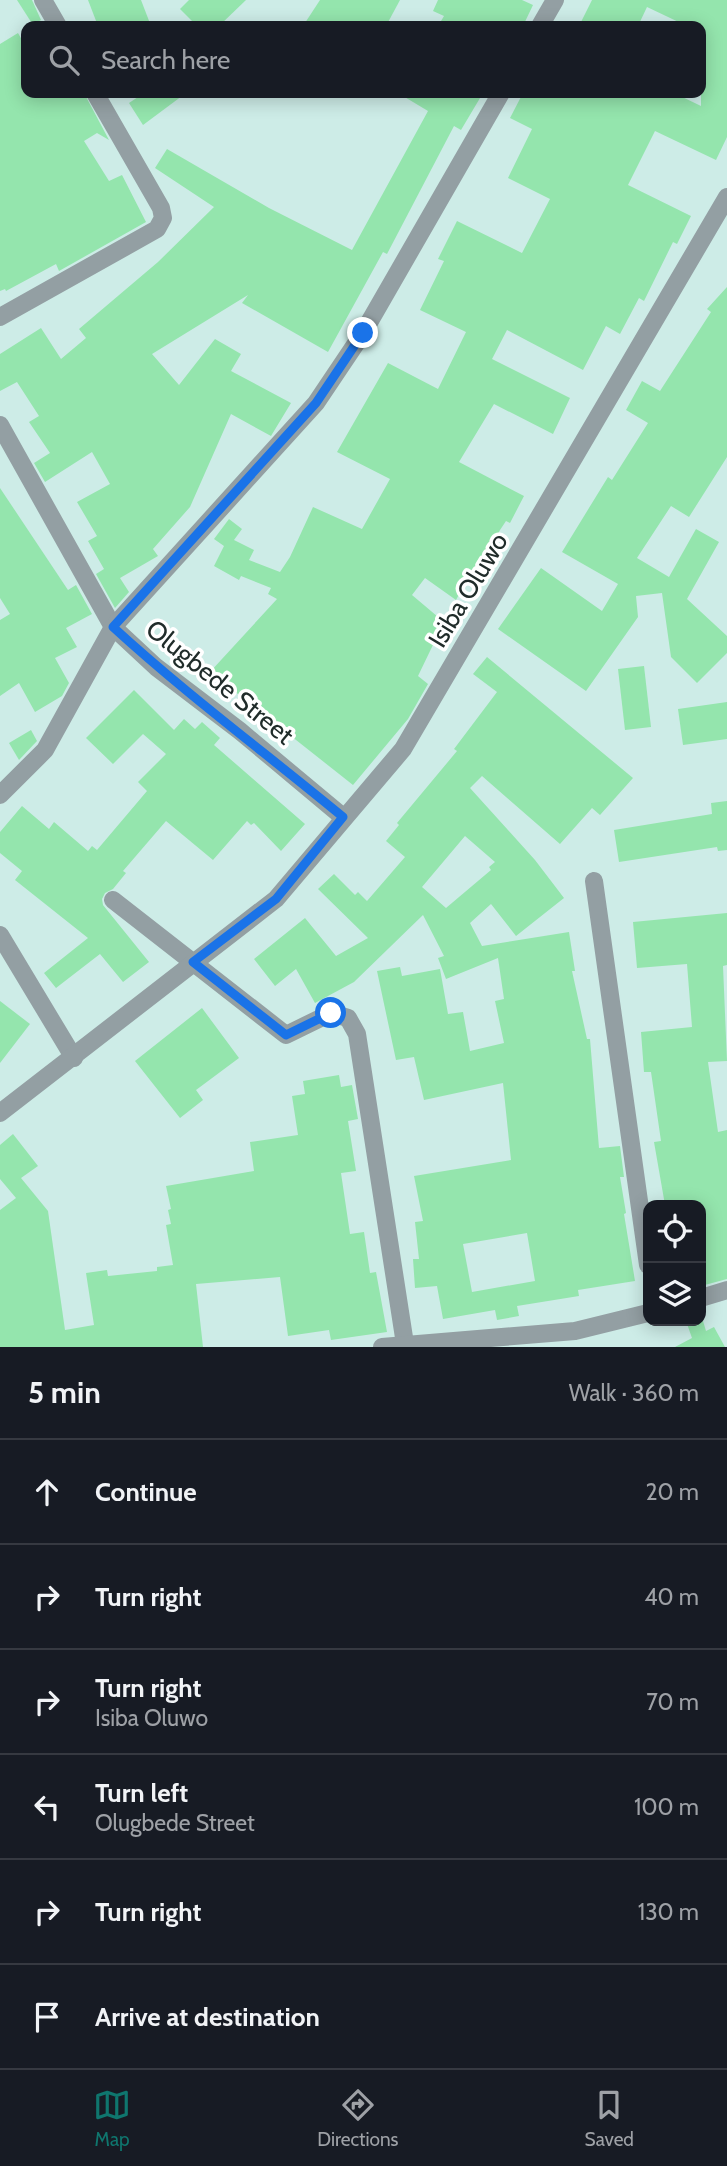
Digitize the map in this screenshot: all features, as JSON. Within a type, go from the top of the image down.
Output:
[{"type":"street","points":[[43,0],[55,21]]},
{"type":"street","points":[[543,21],[555,0]]},
{"type":"street","points":[[0,317],[157,229],[163,218],[161,208],[98,98]]},
{"type":"street","points":[[0,795],[45,750],[113,627],[316,403],[363,333],[498,98]]},
{"type":"street","name":"Isiba Oluwo","points":[[0,1113],[276,899],[403,749],[727,197]]},
{"type":"street","name":"Olugbede Street","points":[[0,425],[113,627],[156,667],[343,817]]},
{"type":"street","points":[[594,881],[648,1263]]},
{"type":"street","points":[[113,900],[286,1035],[331,1013],[348,1018],[357,1034],[405,1344]]},
{"type":"street","points":[[0,935],[74,1058]]},
{"type":"street","points":[[706,1296],[727,1290]]},
{"type":"street","points":[[382,1347],[575,1332],[643,1314]]},
{"type":"street","points":[[555,1347],[575,1332]]},
{"type":"building","points":[[17,0],[32,0],[41,20],[30,21]]},
{"type":"building","points":[[88,0],[141,0],[149,21],[96,21]]},
{"type":"building","points":[[189,0],[246,0],[224,21],[192,21],[180,9]]},
{"type":"building","points":[[320,0],[400,0],[389,21],[306,21]]},
{"type":"building","points":[[438,0],[522,0],[533,5],[525,21],[441,21],[444,16],[433,11]]},
{"type":"building","points":[[592,0],[727,0],[727,137],[716,160],[655,131],[628,185],[691,216],[677,244],[673,242],[644,301],[639,298],[620,334],[606,326],[583,370],[507,330],[492,359],[570,398],[553,434],[494,404],[459,462],[524,496],[510,523],[506,521],[500,530],[473,580],[468,578],[456,600],[425,578],[412,595],[444,622],[418,676],[428,684],[408,719],[353,785],[210,672],[277,599],[268,594],[271,588],[241,576],[239,580],[214,566],[224,546],[214,539],[229,519],[242,529],[234,540],[254,550],[249,560],[280,572],[290,557],[313,507],[362,529],[390,479],[337,452],[388,363],[438,389],[466,332],[420,310],[444,261],[438,259],[457,221],[522,253],[550,199],[508,178],[532,129],[510,118],[520,98],[684,98],[701,106],[701,98],[706,98],[706,21],[676,21],[647,7],[640,21],[582,21]]},
{"type":"building","points":[[18,33],[21,38],[21,98],[87,98],[109,140],[97,133],[84,141],[109,181],[122,175],[146,222],[59,271],[56,264],[6,291],[0,291],[0,44]]},
{"type":"building","points":[[136,98],[179,98],[143,125],[129,103]]},
{"type":"building","points":[[406,98],[480,98],[461,130],[454,126],[387,254],[383,252],[328,352],[242,303],[248,295],[152,354],[179,385],[215,339],[241,354],[231,371],[291,403],[271,436],[231,414],[190,507],[153,549],[158,556],[120,578],[129,592],[115,608],[96,574],[104,569],[88,541],[97,536],[77,502],[110,484],[92,452],[45,482],[34,463],[50,453],[29,422],[39,416],[17,382],[0,391],[0,354],[41,328],[61,359],[86,338],[79,329],[158,262],[214,207],[155,168],[167,149],[269,208],[352,250],[428,111]]},
{"type":"building","points":[[727,287],[727,457],[689,517],[671,506],[637,558],[669,577],[696,529],[719,542],[687,599],[727,636],[727,653],[697,683],[671,657],[662,593],[636,596],[638,617],[586,691],[498,629],[541,568],[602,611],[618,584],[562,552],[608,477],[612,480],[648,423],[626,410],[642,381],[660,391],[711,312],[707,309]]},
{"type":"building","points":[[0,488],[68,590],[76,585],[92,614],[66,628],[77,647],[55,658],[69,683],[62,696],[35,712],[19,683],[0,696],[0,620],[10,614],[0,598]]},
{"type":"building","points":[[487,657],[633,778],[600,815],[592,808],[560,844],[482,776],[470,788],[535,860],[564,898],[516,936],[491,904],[470,923],[482,946],[569,932],[575,971],[572,971],[587,1039],[590,1039],[599,1148],[620,1146],[624,1177],[620,1177],[624,1214],[635,1281],[578,1290],[579,1296],[517,1306],[519,1316],[497,1320],[495,1310],[443,1319],[437,1286],[415,1288],[413,1259],[419,1259],[415,1222],[423,1221],[414,1176],[511,1160],[503,1083],[424,1100],[414,1057],[396,1060],[377,971],[400,967],[402,976],[440,969],[448,1014],[463,1012],[470,1051],[504,1043],[495,1001],[504,999],[498,958],[446,979],[438,958],[444,956],[423,915],[354,982],[315,1003],[296,969],[275,986],[254,959],[305,918],[336,956],[368,938],[318,889],[334,874],[355,895],[358,892],[367,901],[405,857],[386,841],[399,825],[397,823],[457,751],[454,749],[497,692],[473,674]],"holes":[[[465,836],[495,862],[489,867],[491,870],[446,908],[422,887]],[[527,1233],[535,1281],[472,1292],[463,1244]]]},
{"type":"building","points":[[644,666],[651,727],[625,730],[618,669]]},
{"type":"building","points":[[134,690],[174,730],[184,719],[195,729],[202,722],[220,738],[214,745],[305,824],[281,851],[254,823],[251,825],[247,821],[213,860],[166,821],[123,871],[126,873],[113,889],[105,893],[102,899],[103,905],[149,962],[123,982],[100,954],[56,988],[44,973],[88,938],[15,880],[22,871],[0,853],[0,832],[22,806],[49,829],[54,822],[88,851],[92,846],[97,850],[147,791],[138,782],[166,754],[143,734],[113,764],[86,738]]},
{"type":"building","points":[[727,702],[727,739],[683,745],[678,709]]},
{"type":"building","points":[[31,730],[37,741],[19,760],[9,743]]},
{"type":"building","points":[[727,801],[727,850],[718,851],[717,847],[619,862],[614,830],[712,814],[711,803]]},
{"type":"building","points":[[727,913],[727,965],[723,966],[727,1061],[708,1062],[718,1132],[727,1130],[727,1279],[706,1285],[706,1200],[664,1200],[654,1142],[661,1141],[651,1072],[644,1072],[641,1032],[692,1027],[687,964],[637,968],[633,922]]},
{"type":"building","points":[[0,1001],[30,1024],[0,1063]]},
{"type":"building","points":[[202,1008],[239,1058],[196,1090],[203,1100],[180,1118],[135,1061]]},
{"type":"building","points":[[339,1075],[341,1087],[352,1085],[358,1119],[348,1121],[356,1171],[341,1173],[350,1234],[364,1232],[370,1273],[376,1272],[387,1332],[331,1340],[329,1330],[288,1336],[280,1277],[196,1284],[203,1347],[0,1347],[0,1210],[16,1198],[0,1179],[0,1145],[13,1134],[38,1166],[21,1178],[48,1211],[65,1330],[94,1325],[86,1273],[107,1270],[108,1276],[157,1271],[157,1267],[173,1265],[166,1225],[171,1224],[168,1210],[171,1209],[166,1186],[254,1171],[250,1142],[298,1135],[292,1096],[305,1094],[303,1081]]},
{"type":"building","points":[[688,1326],[704,1326],[706,1331],[714,1327],[725,1347],[675,1347],[692,1338]]},
{"type":"route","points":[[331,1013],[286,1035],[193,962],[276,899],[343,817],[156,667],[113,627],[316,403],[363,333]]}]
